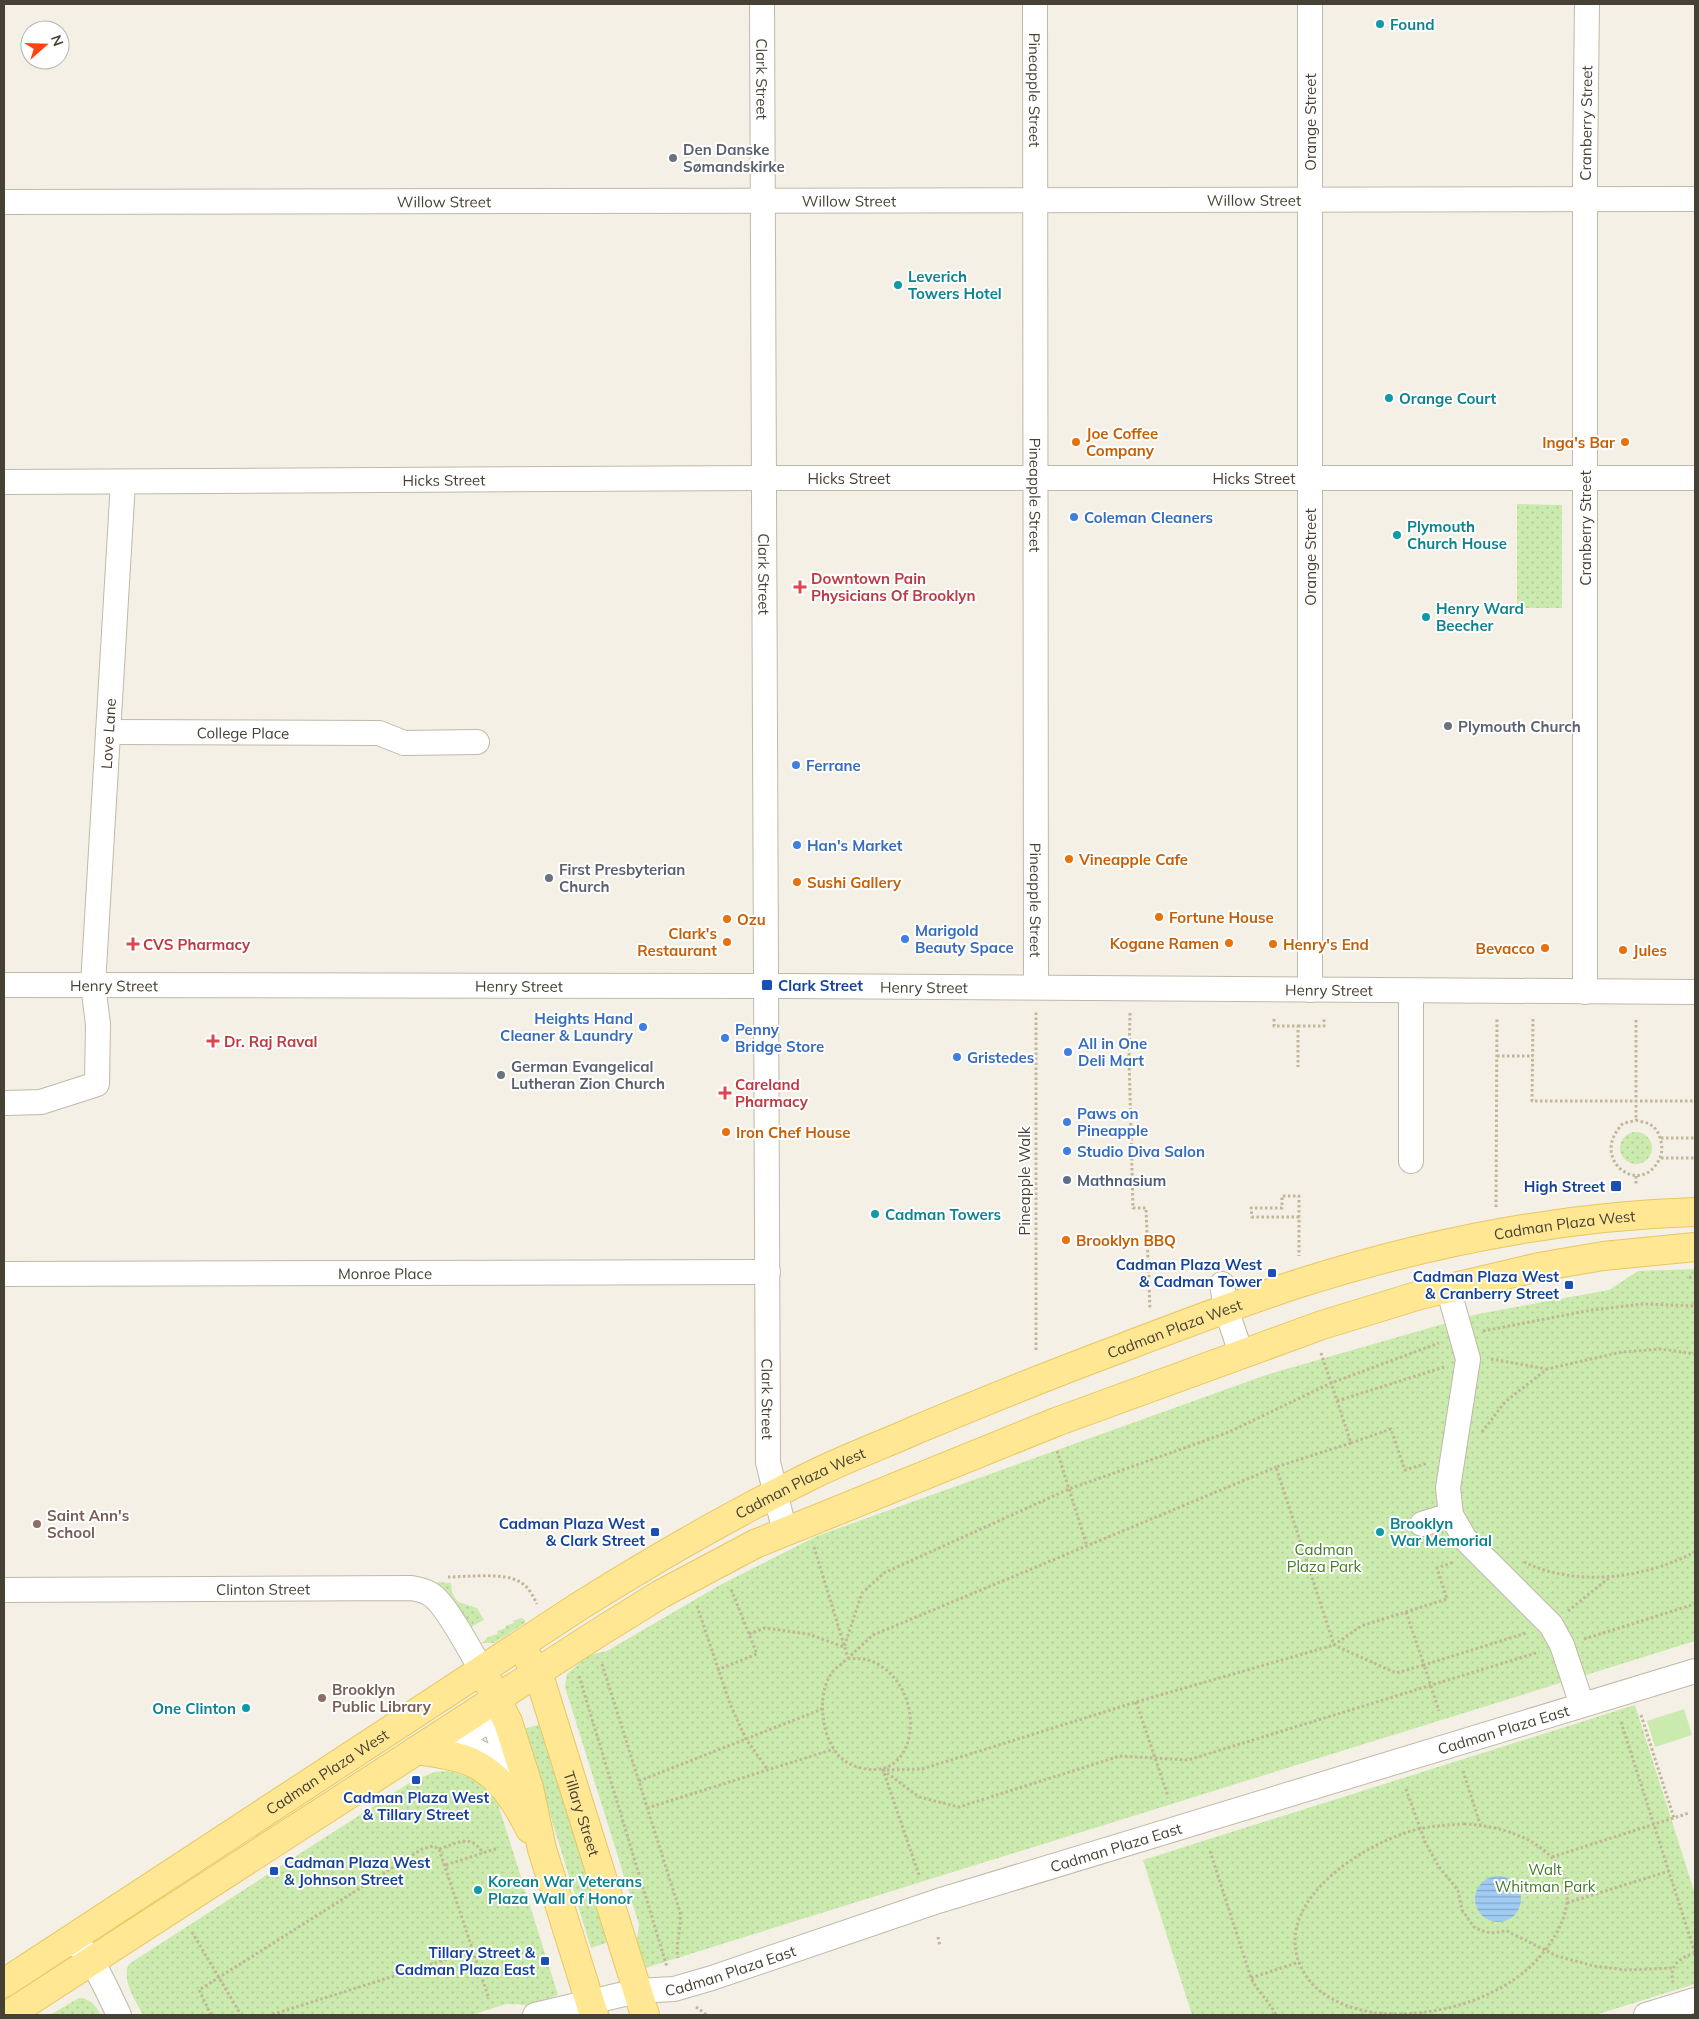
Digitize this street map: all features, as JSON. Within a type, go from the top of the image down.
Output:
[{"type":"main road","name":"Cadman Plaza West","points":[[4,1982],[519,1644],[667,1552],[743,1509],[840,1462],[1042,1378],[1224,1296],[1300,1284],[1373,1262],[1530,1228],[1594,1218],[1695,1212]]},
{"type":"main road","name":"Cadman Plaza West","points":[[8,2015],[632,1611],[755,1544],[1056,1422],[1376,1307],[1539,1267],[1603,1256],[1695,1247]]},
{"type":"main road","name":"Tillary Street","points":[[519,1644],[536,1672],[551,1714],[641,2003]]},
{"type":"main road","points":[[481,1669],[508,1722],[529,1788],[542,1849],[592,2009]]},
{"type":"main road","points":[[417,1750],[470,1762],[487,1772],[510,1794],[542,1849]]},
{"type":"street","name":"Clark Street","points":[[762,4],[768,1462],[785,1533]]},
{"type":"street","name":"Pineapple Street","points":[[1035,4],[1036,987]]},
{"type":"street","name":"Orange Street","points":[[1310,4],[1310,990]]},
{"type":"street","name":"Cranberry Street","points":[[1585,992],[1585,199],[1587,4]]},
{"type":"street","name":"Willow Street","points":[[4,202],[1695,199]]},
{"type":"street","name":"Hicks Street","points":[[4,482],[764,478],[1695,478]]},
{"type":"street","name":"Love Lane","points":[[6,1103],[41,1102],[97,1084],[98,1024],[93,984],[123,482]]},
{"type":"street","name":"College Place","points":[[108,732],[379,733],[404,743],[477,742]]},
{"type":"street","name":"Henry Street","points":[[4,985],[1036,987],[1695,992]]},
{"type":"street","points":[[1411,991],[1411,1161]]},
{"type":"street","name":"Monroe Place","points":[[4,1274],[768,1272]]},
{"type":"street","points":[[1448,1288],[1468,1359],[1448,1488],[1451,1515],[1465,1539],[1551,1625],[1562,1645],[1582,1705]]},
{"type":"street","points":[[1224,1296],[1241,1354]]},
{"type":"street","points":[[1422,1524],[1451,1515]]},
{"type":"street","name":"Clinton Street","points":[[4,1590],[411,1588],[430,1594],[437,1600],[481,1669]]},
{"type":"street","name":"Cadman Plaza East","points":[[536,2015],[641,2003],[674,1988],[712,1978],[938,1901],[1695,1671]]},
{"type":"street","points":[[65,1942],[73,1943],[80,1947],[106,1988],[119,2015]]},
{"type":"street","points":[[1646,2015],[1695,2000]]},
{"type":"path","name":"Pineapple Walk","points":[[1036,1012],[1036,1350]]},
{"type":"path","points":[[1130,1013],[1133,1208],[1146,1208],[1150,1310]]},
{"type":"path","points":[[1274,1019],[1274,1026],[1298,1026],[1324,1026],[1324,1019]]},
{"type":"path","points":[[1496,1207],[1497,1019]]},
{"type":"path","points":[[1533,1019],[1532,1101],[1695,1101]]},
{"type":"path","points":[[1636,1020],[1636,1120]]},
{"type":"path","points":[[1298,1026],[1298,1067]]},
{"type":"path","points":[[1497,1056],[1533,1056]]},
{"type":"path","points":[[1636,1120],[1652,1125],[1661,1138],[1661,1158],[1651,1171],[1636,1176],[1621,1171],[1612,1158],[1612,1138],[1621,1125],[1636,1120]]},
{"type":"path","points":[[1661,1138],[1695,1138]]},
{"type":"path","points":[[1661,1158],[1695,1158]]},
{"type":"path","points":[[1636,1176],[1636,1186]]},
{"type":"path","points":[[1299,1217],[1252,1217],[1251,1208],[1282,1208],[1282,1196],[1299,1196],[1299,1217],[1299,1256]]},
{"type":"path","points":[[1689,1277],[1695,1278]]},
{"type":"path","points":[[844,1647],[862,1593],[884,1573],[1069,1489],[1229,1432],[1331,1383],[1461,1336],[1592,1310],[1643,1304],[1695,1306]]},
{"type":"path","points":[[1468,1359],[1493,1358],[1547,1369],[1622,1352],[1661,1349],[1695,1354]]},
{"type":"path","points":[[1320,1350],[1351,1443]]},
{"type":"path","points":[[1337,1401],[1438,1369]]},
{"type":"path","points":[[1480,1436],[1484,1428],[1505,1402],[1547,1369]]},
{"type":"path","points":[[1405,1470],[1391,1429],[1276,1467],[873,1635],[832,1673],[824,1690],[822,1709],[825,1730],[834,1750],[847,1763],[864,1770],[922,1769],[1136,1702],[1334,1645],[1361,1626],[1447,1599],[1437,1568]]},
{"type":"path","points":[[1057,1451],[1087,1546]]},
{"type":"path","points":[[1276,1467],[1334,1645],[1396,1673],[1424,1665]]},
{"type":"path","points":[[814,1547],[848,1658]]},
{"type":"path","points":[[1521,1561],[1538,1569],[1569,1576],[1611,1577],[1642,1572],[1678,1561],[1695,1552]]},
{"type":"path","points":[[503,1577],[519,1580],[534,1598]]},
{"type":"path","points":[[717,1670],[757,1654],[731,1588]]},
{"type":"path","points":[[697,1606],[730,1704],[746,1739],[768,1770]]},
{"type":"path","points":[[1406,1612],[1439,1711]]},
{"type":"path","points":[[749,1634],[765,1628],[808,1634],[844,1647]]},
{"type":"path","points":[[848,1658],[870,1660],[887,1671],[900,1684],[908,1702],[911,1726],[908,1744],[898,1759],[883,1770]]},
{"type":"path","points":[[602,1664],[680,1912],[678,1958]]},
{"type":"path","points":[[579,1678],[666,1962]]},
{"type":"path","points":[[883,1770],[919,1798],[959,1807],[1120,1756],[1188,1760],[1431,1686]]},
{"type":"path","points":[[1136,1702],[1168,1796]]},
{"type":"path","points":[[639,1781],[822,1709]]},
{"type":"path","points":[[1641,1716],[1674,1818]]},
{"type":"path","points":[[1621,1722],[1695,1953],[1678,1960],[1673,1968],[1672,1980]]},
{"type":"path","points":[[647,1808],[834,1750]]},
{"type":"path","points":[[883,1770],[919,1875]]},
{"type":"path","points":[[1463,1771],[1480,1824]]},
{"type":"path","points":[[1406,1789],[1431,1854],[1458,1890],[1462,1910],[1474,1927],[1491,1933],[1507,1931],[1545,1950],[1576,1962],[1609,1969],[1673,1968]]},
{"type":"path","points":[[1552,1857],[1689,1813]]},
{"type":"path","points":[[1480,1824],[1526,1837],[1540,1845],[1558,1864],[1566,1884],[1566,1904],[1555,1936],[1545,1950],[1517,1977],[1480,1998],[1437,2011],[1401,2015],[1364,2011],[1334,2000],[1312,1983],[1299,1962],[1296,1947],[1297,1933],[1301,1918],[1317,1890],[1330,1876],[1357,1855],[1392,1838],[1420,1829],[1446,1825],[1480,1824]]},
{"type":"path","points":[[439,1849],[466,1840],[475,1843],[483,1853]]},
{"type":"path","points":[[211,2015],[199,1990],[422,1849],[433,1846],[439,1849],[446,1865],[489,1999]]},
{"type":"path","points":[[446,1865],[498,1848]]},
{"type":"path","points":[[1210,1851],[1251,1978],[1276,2015]]},
{"type":"path","points":[[1566,1904],[1669,1871]]},
{"type":"path","points":[[192,1932],[241,2015]]},
{"type":"path","points":[[938,1937],[940,1946]]},
{"type":"path","points":[[271,2015],[473,1951]]},
{"type":"path","points":[[1251,1978],[1299,1962]]},
{"type":"green space","points":[[1517,504],[1562,505],[1562,608],[1517,608]]},
{"type":"green space","points":[[1636,1132],[1642,1133],[1647,1137],[1651,1142],[1651,1154],[1647,1159],[1642,1163],[1636,1164],[1630,1163],[1625,1159],[1621,1154],[1620,1148],[1621,1142],[1625,1137],[1630,1133]]},
{"type":"green space","name":"Cadman Plaza Park","points":[[1695,1269],[1695,1641],[645,1968],[637,1941],[639,1924],[565,1687],[567,1674],[589,1655],[607,1651],[720,1585],[817,1536],[1266,1375],[1478,1314],[1609,1290],[1638,1271]]},
{"type":"green space","points":[[435,1582],[451,1583],[452,1593],[458,1602],[477,1608],[484,1620],[471,1627],[453,1600]]},
{"type":"green space","points":[[521,1618],[525,1620],[525,1623],[494,1643],[482,1643],[488,1637],[498,1634],[497,1631],[506,1628],[505,1626]]},
{"type":"green space","name":"Walt Whitman Park","points":[[1635,1705],[1695,1894],[1695,1984],[1595,2015],[1192,2015],[1143,1860]]},
{"type":"green space","points":[[1684,1709],[1692,1735],[1655,1747],[1647,1721]]},
{"type":"green space","points":[[541,1724],[609,1942],[591,1948],[524,1729]]},
{"type":"green space","points":[[447,1771],[470,1778],[488,1791],[498,1804],[558,1995],[529,2005],[506,2004],[472,2015],[143,2015],[128,1983],[127,1970],[129,1964],[414,1780],[435,1772]]},
{"type":"green space","points":[[79,1998],[86,1999],[92,2003],[101,2015],[50,2015]]},
{"type":"water","points":[[1498,1876],[1511,1880],[1517,1886],[1521,1899],[1517,1912],[1511,1918],[1498,1922],[1485,1918],[1479,1912],[1475,1899],[1479,1886],[1485,1880]]},
{"type":"place","name":"Found","points":[[1380,24]]},
{"type":"place","name":"Den Danske Sømandskirke","points":[[673,158]]},
{"type":"place","name":"Leverich Towers Hotel","points":[[898,285]]},
{"type":"place","name":"Orange Court","points":[[1389,398]]},
{"type":"place","name":"Joe Coffee Company","points":[[1076,442]]},
{"type":"place","name":"Inga's Bar","points":[[1625,442]]},
{"type":"place","name":"Coleman Cleaners","points":[[1074,517]]},
{"type":"place","name":"Plymouth Church House","points":[[1397,535]]},
{"type":"place","name":"Downtown Pain Physicians Of Brooklyn","points":[[800,587]]},
{"type":"place","name":"Henry Ward Beecher","points":[[1426,617]]},
{"type":"place","name":"Plymouth Church","points":[[1448,726]]},
{"type":"place","name":"Ferrane","points":[[796,765]]},
{"type":"place","name":"Han's Market","points":[[797,845]]},
{"type":"place","name":"Vineapple Cafe","points":[[1069,859]]},
{"type":"place","name":"First Presbyterian Church","points":[[549,878]]},
{"type":"place","name":"Sushi Gallery","points":[[797,882]]},
{"type":"place","name":"Fortune House","points":[[1159,917]]},
{"type":"place","name":"Ozu","points":[[727,919]]},
{"type":"place","name":"Marigold Beauty Space","points":[[905,939]]},
{"type":"place","name":"Clark's Restaurant","points":[[727,942]]},
{"type":"place","name":"Kogane Ramen","points":[[1229,943]]},
{"type":"place","name":"CVS Pharmacy","points":[[133,944]]},
{"type":"place","name":"Henry's End","points":[[1273,944]]},
{"type":"place","name":"Bevacco","points":[[1545,948]]},
{"type":"place","name":"Jules","points":[[1623,950]]},
{"type":"place","name":"Clark Street","points":[[767,985]]},
{"type":"place","name":"Heights Hand Cleaner & Laundry","points":[[643,1027]]},
{"type":"place","name":"Penny Bridge Store","points":[[725,1038]]},
{"type":"place","name":"Dr. Raj Raval","points":[[213,1041]]},
{"type":"place","name":"All in One Deli Mart","points":[[1068,1052]]},
{"type":"place","name":"Gristedes","points":[[957,1057]]},
{"type":"place","name":"German Evangelical Lutheran Zion Church","points":[[501,1075]]},
{"type":"place","name":"Careland Pharmacy","points":[[725,1093]]},
{"type":"place","name":"Paws on Pineapple","points":[[1067,1122]]},
{"type":"place","name":"Iron Chef House","points":[[726,1132]]},
{"type":"place","name":"Studio Diva Salon","points":[[1067,1151]]},
{"type":"place","name":"Mathnasium","points":[[1067,1180]]},
{"type":"place","name":"High Street","points":[[1616,1186]]},
{"type":"place","name":"Cadman Towers","points":[[875,1214]]},
{"type":"place","name":"Brooklyn BBQ","points":[[1066,1240]]},
{"type":"place","name":"Cadman Plaza West & Cadman Tower","points":[[1272,1273]]},
{"type":"place","name":"Cadman Plaza West & Cranberry Street","points":[[1569,1285]]},
{"type":"place","name":"Saint Ann's School","points":[[37,1524]]},
{"type":"place","name":"Cadman Plaza West & Clark Street","points":[[655,1532]]},
{"type":"place","name":"Brooklyn War Memorial","points":[[1380,1532]]},
{"type":"place","name":"Brooklyn Public Library","points":[[322,1698]]},
{"type":"place","name":"One Clinton","points":[[246,1708]]},
{"type":"place","name":"Cadman Plaza West & Tillary Street","points":[[416,1780]]},
{"type":"place","name":"Cadman Plaza West & Johnson Street","points":[[274,1871]]},
{"type":"place","name":"Korean War Veterans Plaza Wall of Honor","points":[[478,1890]]},
{"type":"place","name":"Tillary Street & Cadman Plaza East","points":[[545,1961]]}]
